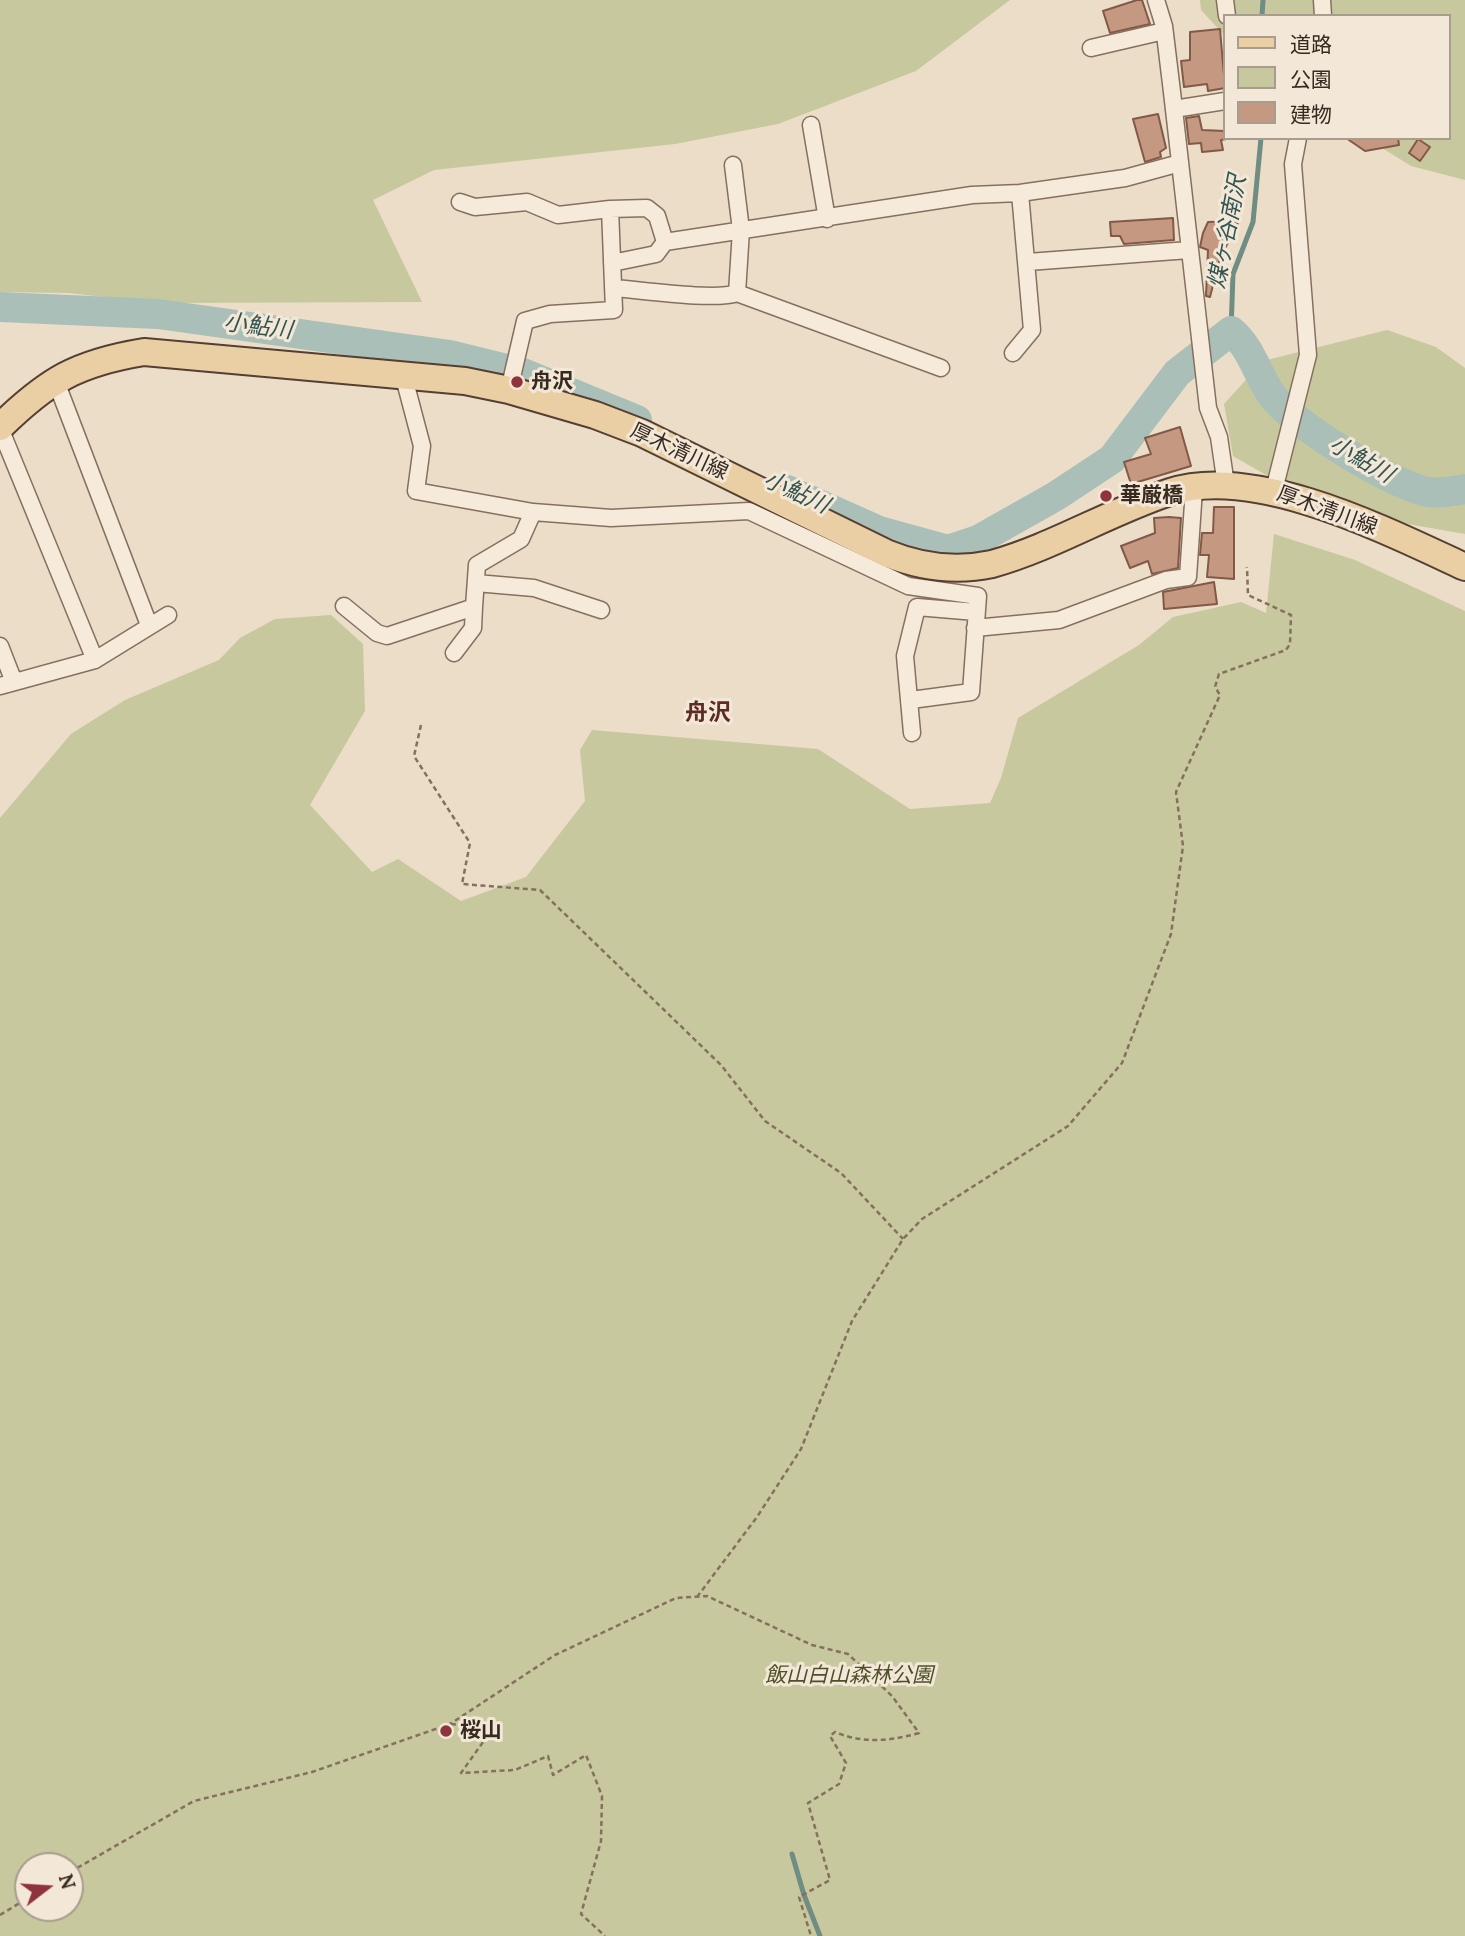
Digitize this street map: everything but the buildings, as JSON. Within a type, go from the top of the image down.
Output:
[{"type":"main road","name":"厚木清川線","points":[[0,428],[28,399],[55,379],[105,358],[144,352],[511,383],[642,433],[881,562],[907,561],[943,568],[992,565],[1120,510],[1174,491],[1226,485],[1275,490],[1465,567]]},
{"type":"street","points":[[1156,0],[1164,31],[1174,109],[1208,408],[1219,437],[1226,485]]},
{"type":"street","points":[[1091,48],[1164,31]]},
{"type":"street","points":[[1174,109],[1224,101]]},
{"type":"street","points":[[811,125],[827,219]]},
{"type":"street","points":[[1275,490],[1308,355],[1293,164],[1298,140]]},
{"type":"street","points":[[612,263],[656,254],[665,242],[972,195],[1020,193],[1125,178],[1180,163]]},
{"type":"street","points":[[733,165],[741,230],[737,293]]},
{"type":"street","points":[[1013,354],[1032,330],[1020,193]]},
{"type":"street","points":[[460,202],[475,207],[527,202],[558,215],[647,208],[657,216],[665,242]]},
{"type":"street","points":[[511,383],[525,321],[550,314],[614,310],[610,209]]},
{"type":"street","points":[[1028,262],[1189,250]]},
{"type":"street","points":[[613,288],[708,294],[724,298],[737,293],[941,368]]},
{"type":"street","points":[[403,374],[422,446],[416,491],[533,512],[611,518],[749,511],[881,562],[908,586],[978,596],[971,692],[911,700]]},
{"type":"street","points":[[55,379],[149,625]]},
{"type":"street","points":[[0,428],[95,660]]},
{"type":"street","points":[[912,733],[905,656],[918,607],[976,620],[1059,620],[1166,580],[1188,577],[1194,489]]},
{"type":"street","points":[[454,653],[472,628],[477,565],[521,539],[533,512]]},
{"type":"street","points":[[476,583],[534,588],[601,610]]},
{"type":"street","points":[[344,606],[377,633],[387,636],[474,607]]},
{"type":"street","points":[[0,646],[7,684],[95,660],[168,615]]},
{"type":"path","points":[[697,1597],[757,1517],[801,1450],[852,1321],[903,1239],[922,1219],[1068,1126],[1122,1063],[1171,934],[1183,846],[1176,792],[1220,695],[1215,687],[1219,674],[1286,650],[1290,644],[1291,615],[1248,595],[1247,567]]},
{"type":"path","points":[[421,725],[414,755],[470,843],[462,884],[540,890],[721,1065],[765,1121],[841,1173],[903,1239]]},
{"type":"path","points":[[84,1864],[194,1801],[312,1772],[450,1724],[555,1655],[676,1598],[707,1596],[812,1645],[848,1654],[892,1696],[919,1732],[894,1740],[851,1739],[835,1732],[830,1736],[846,1763],[839,1784],[808,1803],[830,1880],[799,1897],[811,1936]]},
{"type":"path","points":[[450,1724],[493,1728],[461,1773],[514,1770],[548,1756],[553,1775],[586,1755],[602,1796],[601,1841],[581,1914],[605,1936]]},
{"type":"green space","points":[[0,0],[1010,0],[916,71],[778,124],[675,144],[434,170],[373,200],[422,302],[156,303],[69,293],[0,292]]},
{"type":"green space","points":[[1200,0],[1465,0],[1465,180],[1411,166],[1369,140],[1451,140],[1451,14],[1224,14],[1224,35],[1201,10]]},
{"type":"green space","points":[[1387,330],[1436,347],[1465,368],[1465,534],[1327,510],[1233,456],[1224,404],[1263,361]]},
{"type":"green space","name":"飯山白山森林公園","points":[[1274,534],[1355,560],[1465,611],[1465,1936],[0,1936],[0,818],[71,734],[125,700],[219,660],[240,638],[275,619],[331,615],[363,644],[365,711],[310,805],[372,872],[398,859],[461,901],[526,877],[585,801],[580,750],[592,730],[818,749],[910,809],[990,803],[1001,778],[1018,718],[1139,645],[1173,617],[1241,602],[1266,613]]},
{"type":"waterway","name":"煤ヶ谷南沢","points":[[1262,14],[1263,0]]},
{"type":"waterway","name":"煤ヶ谷南沢","points":[[1231,331],[1233,274],[1253,222],[1261,140]]},
{"type":"waterway","name":"小鮎川","points":[[0,307],[158,314],[450,355],[523,373],[637,420]]},
{"type":"waterway","name":"小鮎川","points":[[787,490],[879,531],[948,550],[978,540],[1056,496],[1112,459],[1177,373],[1231,331],[1249,353],[1266,386],[1282,407],[1320,436],[1368,466],[1412,487],[1432,493],[1465,489]]},
{"type":"waterway","points":[[792,1854],[820,1936]]},
{"type":"place","name":"舟沢","points":[[517,382]]},
{"type":"place","name":"華厳橋","points":[[1106,496]]},
{"type":"place","name":"桜山","points":[[446,1731]]},
{"type":"district","name":"舟沢","points":[[708,713]]}]
